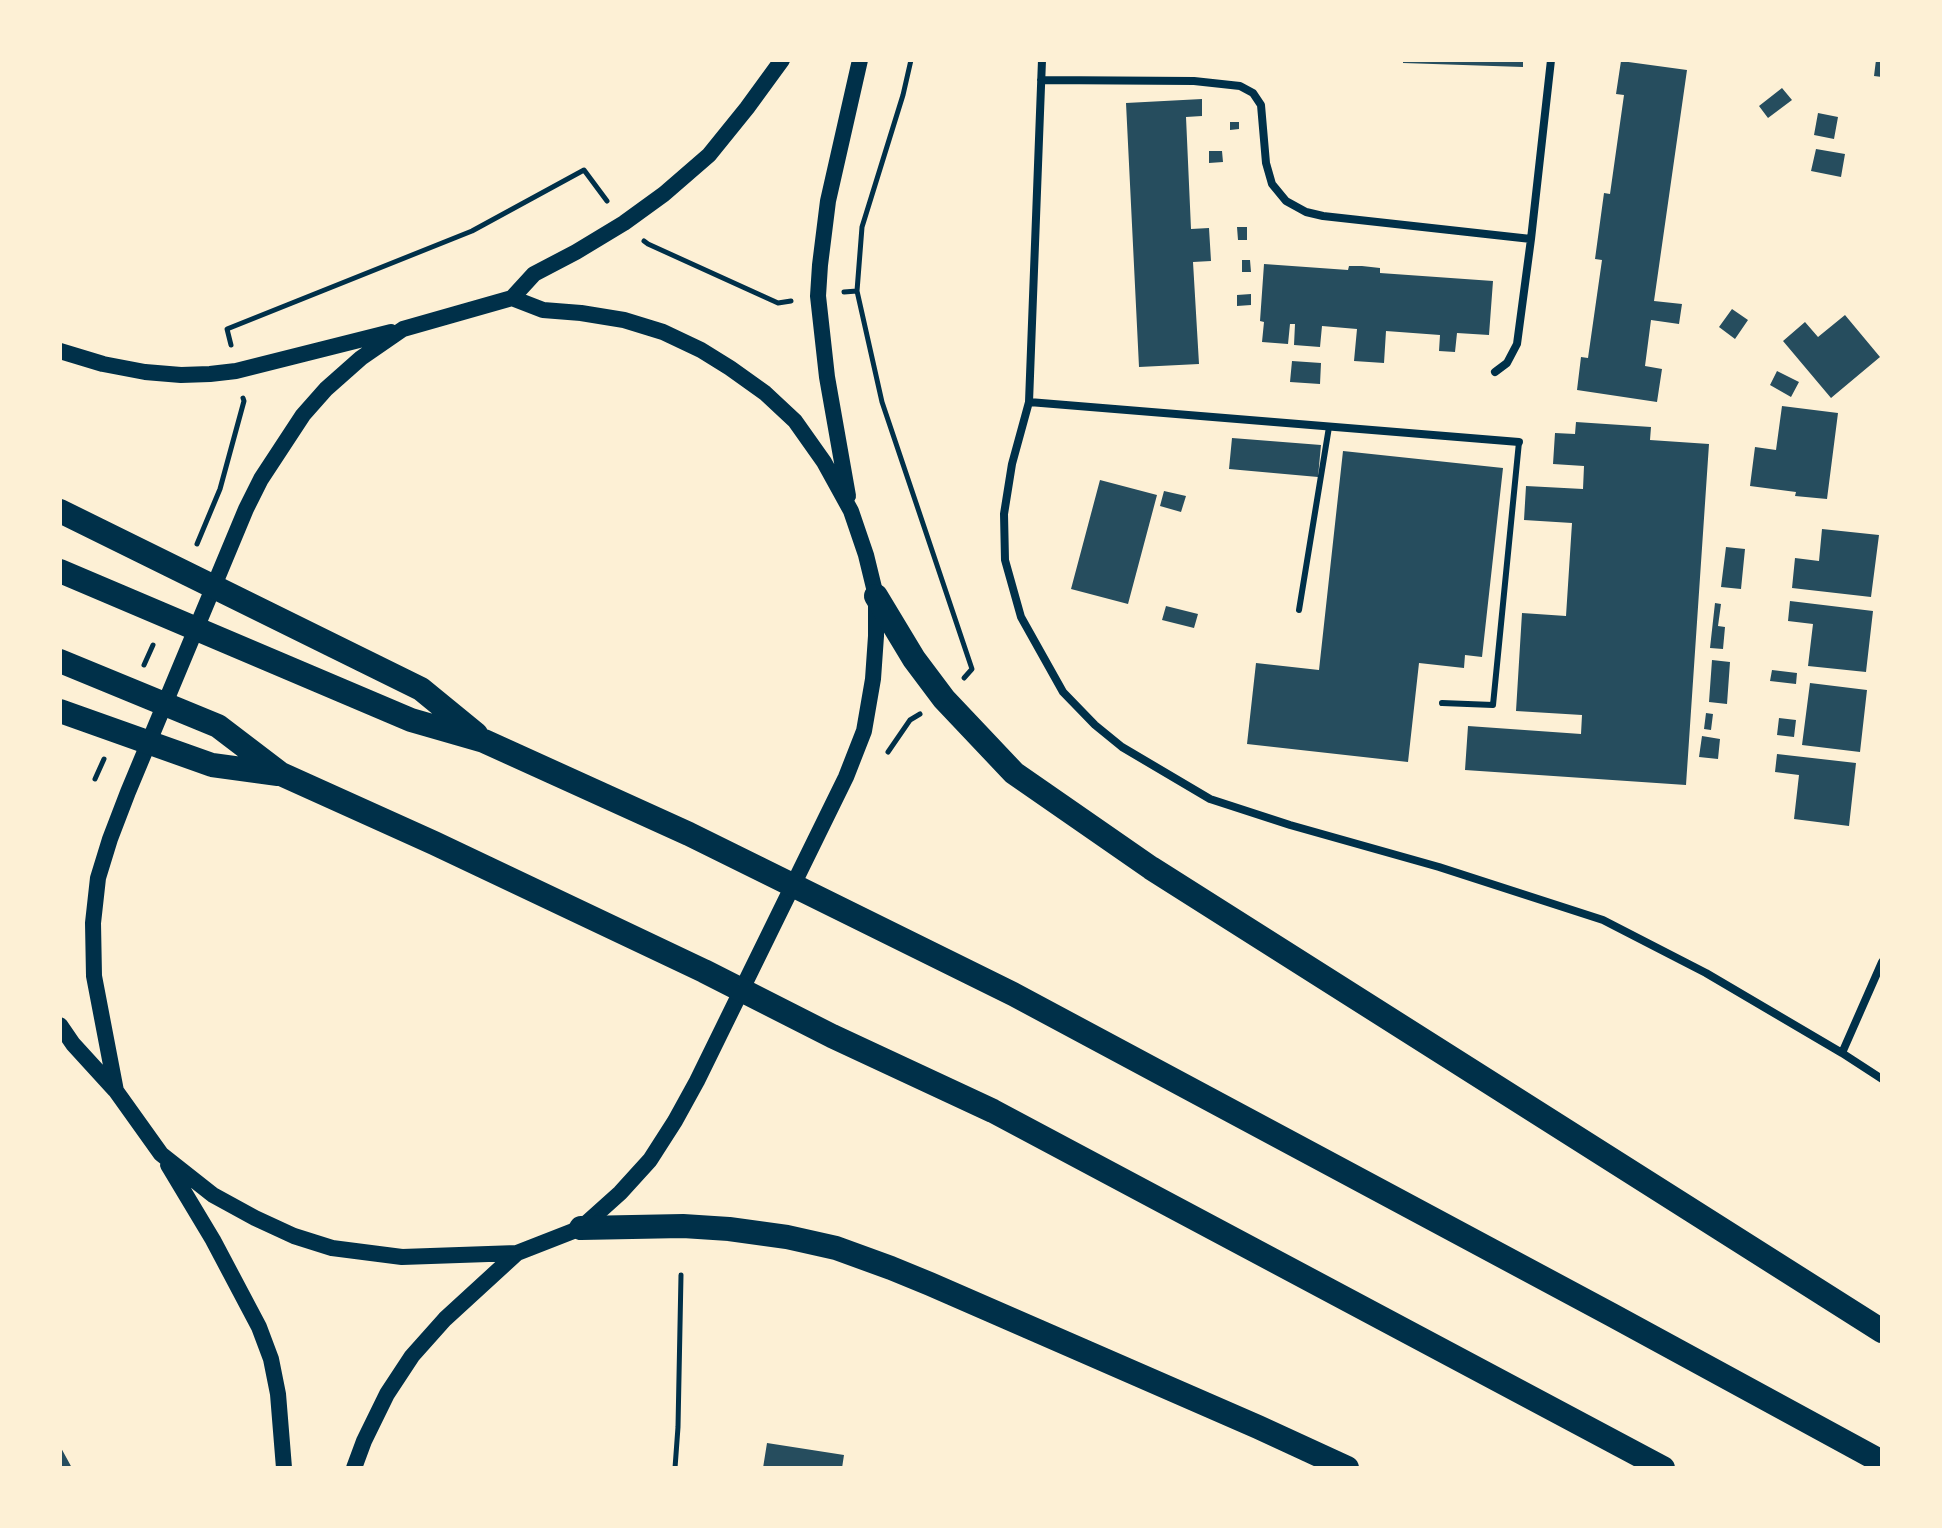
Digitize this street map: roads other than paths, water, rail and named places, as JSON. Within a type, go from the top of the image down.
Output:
[{"type":"highway","points":[[60,511],[421,689],[484,741]]},
{"type":"highway","points":[[60,571],[411,720],[484,741],[689,834],[1013,994],[1882,1462]]},
{"type":"highway","points":[[876,596],[914,659],[944,699],[1014,773],[1151,868],[1882,1331]]},
{"type":"highway","points":[[60,661],[218,726],[281,774],[434,843],[993,1111],[1663,1468]]},
{"type":"highway","points":[[60,711],[212,765],[281,774]]},
{"type":"highway","points":[[581,1228],[683,1226],[729,1229],[836,1248],[904,1273],[1347,1468]]},
{"type":"main road","points":[[60,351],[145,372],[181,375],[236,371],[512,298],[534,274],[624,223],[709,155],[782,60]]},
{"type":"main road","points":[[161,1154],[213,1195],[294,1236],[332,1248],[402,1257],[517,1253],[581,1228],[620,1193],[650,1160],[675,1121],[846,777],[864,731],[873,679],[876,596],[851,511],[827,377],[818,296],[828,201],[860,60]]},
{"type":"main road","points":[[512,298],[543,310],[624,320],[663,332],[730,368],[765,393],[795,421],[824,462],[851,511]]},
{"type":"main road","points":[[116,1091],[94,976],[93,923],[98,878],[110,839],[261,479],[303,415],[326,389],[361,358],[403,329]]},
{"type":"main road","points":[[60,1025],[116,1091],[161,1154],[213,1240],[259,1327],[271,1359],[278,1394],[284,1468]]},
{"type":"main road","points":[[354,1468],[387,1394],[412,1356],[445,1319],[517,1253]]},
{"type":"street","points":[[1042,60],[1029,402],[1012,464],[1004,514],[1005,560],[1021,617],[1063,692],[1122,747],[1210,799],[1603,920],[1706,973],[1882,1079]]},
{"type":"street","points":[[1495,372],[1507,363],[1517,344],[1551,60]]},
{"type":"street","points":[[1041,80],[1194,81],[1240,86],[1253,93],[1261,105],[1266,163],[1272,184],[1286,201],[1306,212],[1531,239]]},
{"type":"street","points":[[1029,402],[1519,442]]},
{"type":"street","points":[[1842,1053],[1882,962]]},
{"type":"lane","points":[[1299,610],[1329,427]]},
{"type":"lane","points":[[1442,703],[1493,705],[1519,442]]}]
